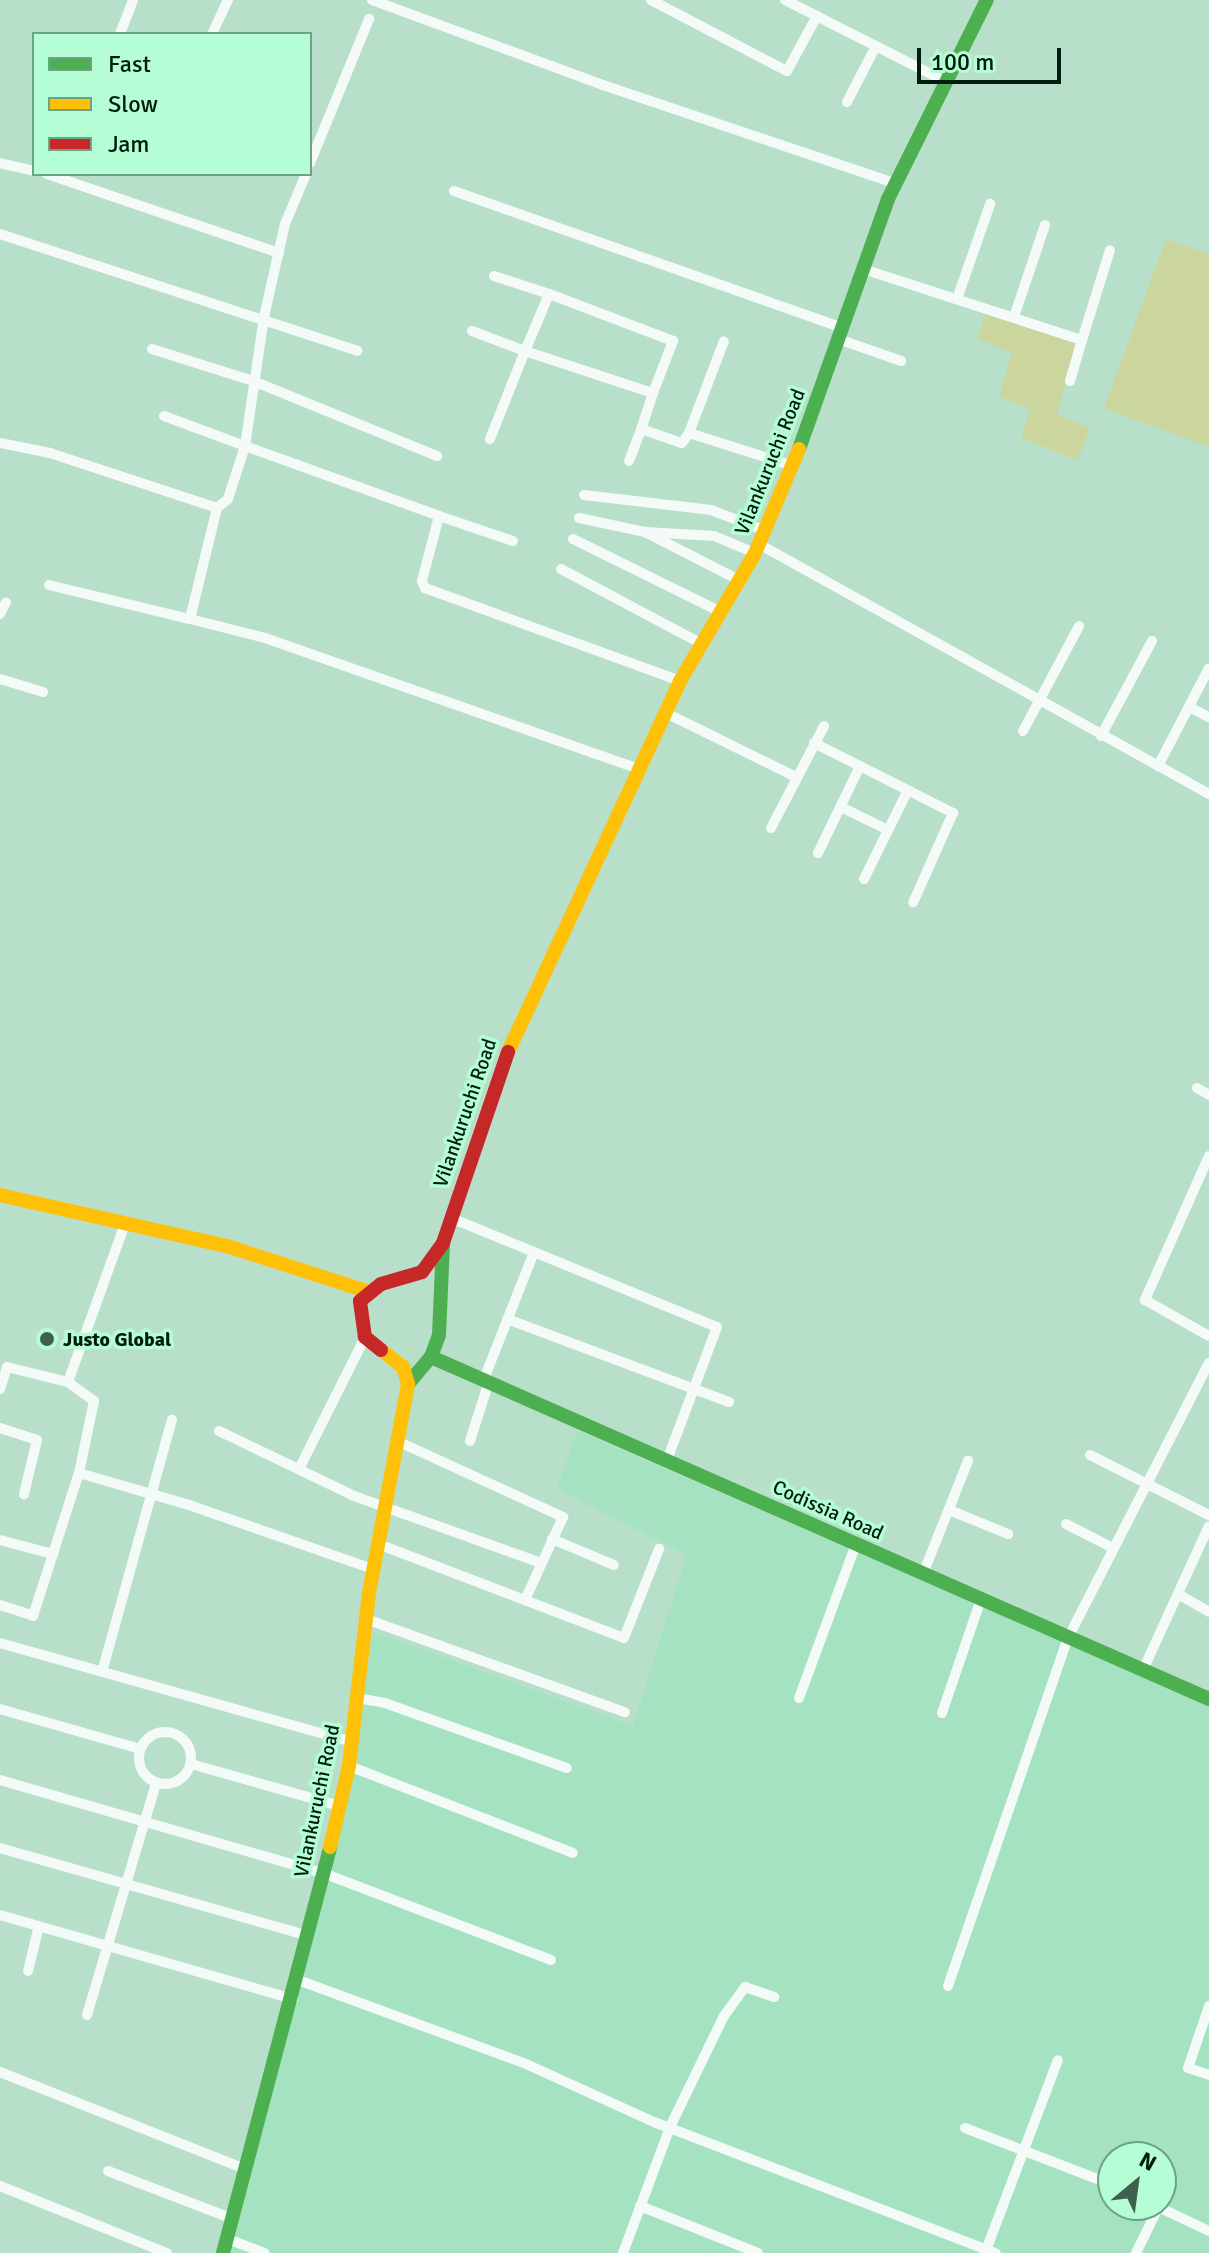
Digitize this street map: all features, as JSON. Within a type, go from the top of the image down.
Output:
[{"type":"main road","name":"Vilankuruchi Road","points":[[366,1291],[422,1272],[443,1243],[517,1025],[664,712],[766,531],[793,466],[895,183],[943,80],[987,0]]},
{"type":"main road","points":[[0,1195],[126,1221],[366,1291],[360,1301],[365,1337],[403,1367],[408,1384]]},
{"type":"main road","points":[[408,1384],[431,1357],[445,1302],[443,1243]]},
{"type":"main road","name":"Codissia Road","points":[[431,1357],[1209,1699]]},
{"type":"main road","name":"Vilankuruchi Road","points":[[226,2246],[298,1980],[349,1766],[373,1569],[408,1384]]},
{"type":"street","points":[[121,32],[133,0]]},
{"type":"street","points":[[213,32],[228,0]]},
{"type":"street","points":[[372,0],[895,183]]},
{"type":"street","points":[[651,0],[787,71],[817,16]]},
{"type":"street","points":[[785,0],[943,80]]},
{"type":"street","points":[[312,158],[369,19]]},
{"type":"street","points":[[847,102],[876,46]]},
{"type":"street","points":[[0,163],[32,171]]},
{"type":"street","points":[[53,176],[279,253]]},
{"type":"street","points":[[190,619],[217,508],[228,499],[245,446],[264,317],[279,253],[305,176]]},
{"type":"street","points":[[454,191],[839,333],[901,361]]},
{"type":"street","points":[[957,299],[990,204]]},
{"type":"street","points":[[1014,317],[1045,225]]},
{"type":"street","points":[[0,234],[264,317],[357,351]]},
{"type":"street","points":[[1070,381],[1110,250]]},
{"type":"street","points":[[863,269],[1082,340]]},
{"type":"street","points":[[494,276],[673,341],[629,461]]},
{"type":"street","points":[[490,439],[549,294]]},
{"type":"street","points":[[472,331],[653,393]]},
{"type":"street","points":[[641,429],[682,443],[689,433],[724,341]]},
{"type":"street","points":[[152,349],[253,381],[437,456]]},
{"type":"street","points":[[164,416],[513,541]]},
{"type":"street","points":[[689,433],[793,466]]},
{"type":"street","points":[[0,443],[50,453],[217,508]]},
{"type":"street","points":[[584,495],[711,510],[766,531]]},
{"type":"street","points":[[439,516],[422,581],[425,588],[680,681]]},
{"type":"street","points":[[579,518],[645,532],[714,536],[757,549],[1209,794]]},
{"type":"street","points":[[645,532],[739,580]]},
{"type":"street","points":[[573,539],[721,612]]},
{"type":"street","points":[[561,569],[702,644]]},
{"type":"street","points":[[49,585],[265,638],[636,768]]},
{"type":"street","points":[[0,614],[6,602]]},
{"type":"street","points":[[1023,731],[1079,626]]},
{"type":"street","points":[[1101,736],[1152,641]]},
{"type":"street","points":[[1158,766],[1208,673]]},
{"type":"street","points":[[0,679],[43,692]]},
{"type":"street","points":[[1189,707],[1209,717]]},
{"type":"street","points":[[664,712],[796,777]]},
{"type":"street","points":[[771,828],[824,726]]},
{"type":"street","points":[[814,743],[908,790],[955,818],[913,903]]},
{"type":"street","points":[[818,853],[860,766]]},
{"type":"street","points":[[864,879],[908,790]]},
{"type":"street","points":[[841,807],[888,830]]},
{"type":"street","points":[[1197,1088],[1209,1095]]},
{"type":"street","points":[[1209,1156],[1145,1300],[1209,1336]]},
{"type":"street","points":[[451,1218],[717,1327],[667,1460]]},
{"type":"street","points":[[68,1382],[126,1221]]},
{"type":"street","points":[[470,1441],[486,1380],[534,1252]]},
{"type":"street","points":[[507,1319],[693,1393],[729,1402]]},
{"type":"street","points":[[299,1469],[365,1337]]},
{"type":"street","points":[[948,1986],[1068,1638],[1209,1363]]},
{"type":"street","points":[[0,1389],[7,1367],[68,1382],[94,1401],[79,1473],[33,1616],[0,1605]]},
{"type":"street","points":[[102,1672],[172,1420]]},
{"type":"street","points":[[0,1428],[37,1440],[24,1494]]},
{"type":"street","points":[[219,1431],[386,1509],[541,1563]]},
{"type":"street","points":[[397,1441],[563,1517],[525,1600]]},
{"type":"street","points":[[1090,1455],[1145,1486],[1209,1515]]},
{"type":"street","points":[[923,1574],[968,1461]]},
{"type":"street","points":[[79,1473],[152,1493],[373,1569]]},
{"type":"street","points":[[949,1510],[1008,1534]]},
{"type":"street","points":[[1066,1524],[1113,1548]]},
{"type":"street","points":[[1143,1670],[1209,1526]]},
{"type":"street","points":[[552,1539],[614,1565]]},
{"type":"street","points":[[0,1540],[53,1554]]},
{"type":"street","points":[[378,1544],[624,1638],[659,1549]]},
{"type":"street","points":[[799,1698],[856,1544]]},
{"type":"street","points":[[1178,1594],[1209,1612]]},
{"type":"street","points":[[942,1713],[981,1599]]},
{"type":"street","points":[[366,1619],[625,1712]]},
{"type":"street","points":[[0,1643],[352,1742]]},
{"type":"street","points":[[357,1698],[385,1703],[567,1768]]},
{"type":"street","points":[[0,1709],[140,1749]]},
{"type":"street","points":[[168,1732],[189,1747],[191,1764],[173,1783],[156,1783],[143,1773],[140,1749],[151,1736],[168,1732]]},
{"type":"street","points":[[191,1764],[339,1806]]},
{"type":"street","points":[[349,1766],[573,1853]]},
{"type":"street","points":[[0,1780],[323,1873],[551,1960]]},
{"type":"street","points":[[87,2015],[156,1783]]},
{"type":"street","points":[[0,1848],[308,1936]]},
{"type":"street","points":[[0,1915],[293,1999]]},
{"type":"street","points":[[28,1971],[39,1926]]},
{"type":"street","points":[[298,1980],[526,2064],[670,2128],[989,2252],[1058,2060]]},
{"type":"street","points":[[623,2253],[670,2128],[724,2016],[745,1987],[774,1997]]},
{"type":"street","points":[[1209,2006],[1188,2068],[1209,2075]]},
{"type":"street","points":[[0,2072],[247,2170]]},
{"type":"street","points":[[965,2128],[1097,2179]]},
{"type":"street","points":[[108,2171],[233,2219]]},
{"type":"street","points":[[0,2186],[167,2253]]},
{"type":"street","points":[[640,2206],[758,2253]]},
{"type":"street","points":[[1177,2217],[1209,2231]]},
{"type":"street","points":[[1136,2253],[1150,2221]]},
{"type":"street","points":[[226,2246],[264,2253]]},
{"type":"shaded area","points":[[1166,239],[1209,254],[1209,447],[1104,408]]},
{"type":"shaded area","points":[[986,315],[1076,343],[1057,414],[1090,428],[1078,460],[1021,438],[1030,410],[999,396],[1012,353],[977,338]]},
{"type":"shaded area","points":[[577,1431],[1209,1705],[1209,2253],[229,2253],[351,1782],[373,1632],[633,1726],[687,1555],[557,1489]]},
{"type":"traffic: fast","points":[[799,449],[888,199],[987,0]]},
{"type":"traffic: fast","points":[[408,1384],[431,1357],[439,1335],[443,1243]]},
{"type":"traffic: fast","points":[[431,1357],[1209,1699]]},
{"type":"traffic: fast","points":[[223,2253],[330,1847]]},
{"type":"traffic: slow","points":[[508,1052],[680,681],[755,553],[799,449]]},
{"type":"traffic: slow","points":[[0,1195],[230,1247],[366,1291]]},
{"type":"traffic: slow","points":[[330,1847],[349,1766],[369,1593],[408,1384],[403,1367],[381,1350]]},
{"type":"traffic: jam","points":[[381,1350],[365,1337],[360,1301],[381,1284],[422,1272],[443,1243],[508,1052]]},
{"type":"place","name":"Justo Global","points":[[47,1339]]}]
